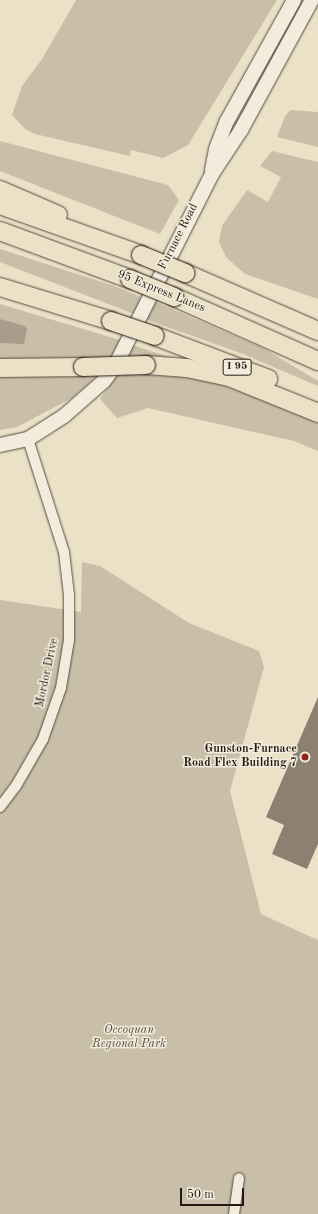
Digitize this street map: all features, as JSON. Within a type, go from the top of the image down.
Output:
[{"type":"highway","points":[[0,190],[42,206],[107,242]]},
{"type":"highway","points":[[0,205],[141,255],[318,331]]},
{"type":"highway","name":"95 Express Lanes","points":[[0,231],[174,297],[318,361]]},
{"type":"highway","name":"I 95","points":[[0,287],[155,336],[318,402]]},
{"type":"highway","points":[[0,368],[146,365],[187,368],[229,377],[318,413]]},
{"type":"main road","name":"Furnace Road","points":[[212,174],[216,149],[227,121],[294,0]]},
{"type":"main road","name":"Furnace Road","points":[[0,445],[28,439],[80,404],[115,366],[212,174],[241,130],[312,0]]},
{"type":"street","name":"Mordor Drive","points":[[0,807],[16,786],[43,739],[61,688],[69,640],[70,595],[64,552],[28,439]]},
{"type":"street","points":[[234,1214],[239,1178]]},
{"type":"green space","points":[[76,0],[277,0],[188,145],[163,158],[131,150],[130,156],[35,134],[25,129],[12,115],[22,86],[42,59]]},
{"type":"green space","points":[[291,110],[318,112],[318,147],[277,137],[285,116]]},
{"type":"green space","points":[[0,141],[168,185],[179,200],[160,234],[0,171]]},
{"type":"green space","points":[[272,151],[318,162],[318,299],[245,274],[226,257],[219,242],[222,226],[247,190],[268,202],[281,177],[260,166]]},
{"type":"green space","points":[[0,249],[114,286],[143,298],[134,314],[0,262]]},
{"type":"green space","points":[[153,301],[263,348],[318,381],[318,386],[243,354],[145,319]]},
{"type":"green space","points":[[0,304],[120,340],[112,357],[0,361]]},
{"type":"green space","points":[[132,345],[179,360],[128,359]]},
{"type":"green space","points":[[119,373],[175,373],[229,385],[277,403],[318,423],[318,451],[294,441],[148,408],[117,418],[100,399]]},
{"type":"green space","points":[[98,375],[72,398],[17,427],[0,430],[0,376]]},
{"type":"green space","name":"Occoquan Regional Park","points":[[82,562],[100,566],[189,623],[259,651],[264,667],[230,791],[261,914],[318,940],[318,1214],[0,1214],[0,600],[81,612]]},
{"type":"shaded area","points":[[0,319],[25,326],[27,329],[24,344],[0,343]]},
{"type":"building","name":"Gunston-Furnace Road Flex Building 7","points":[[318,697],[318,844],[307,869],[272,854],[284,825],[266,817]]},
{"type":"place","name":"Gunston-Furnace Road Flex Building 7","points":[[305,757]]}]
